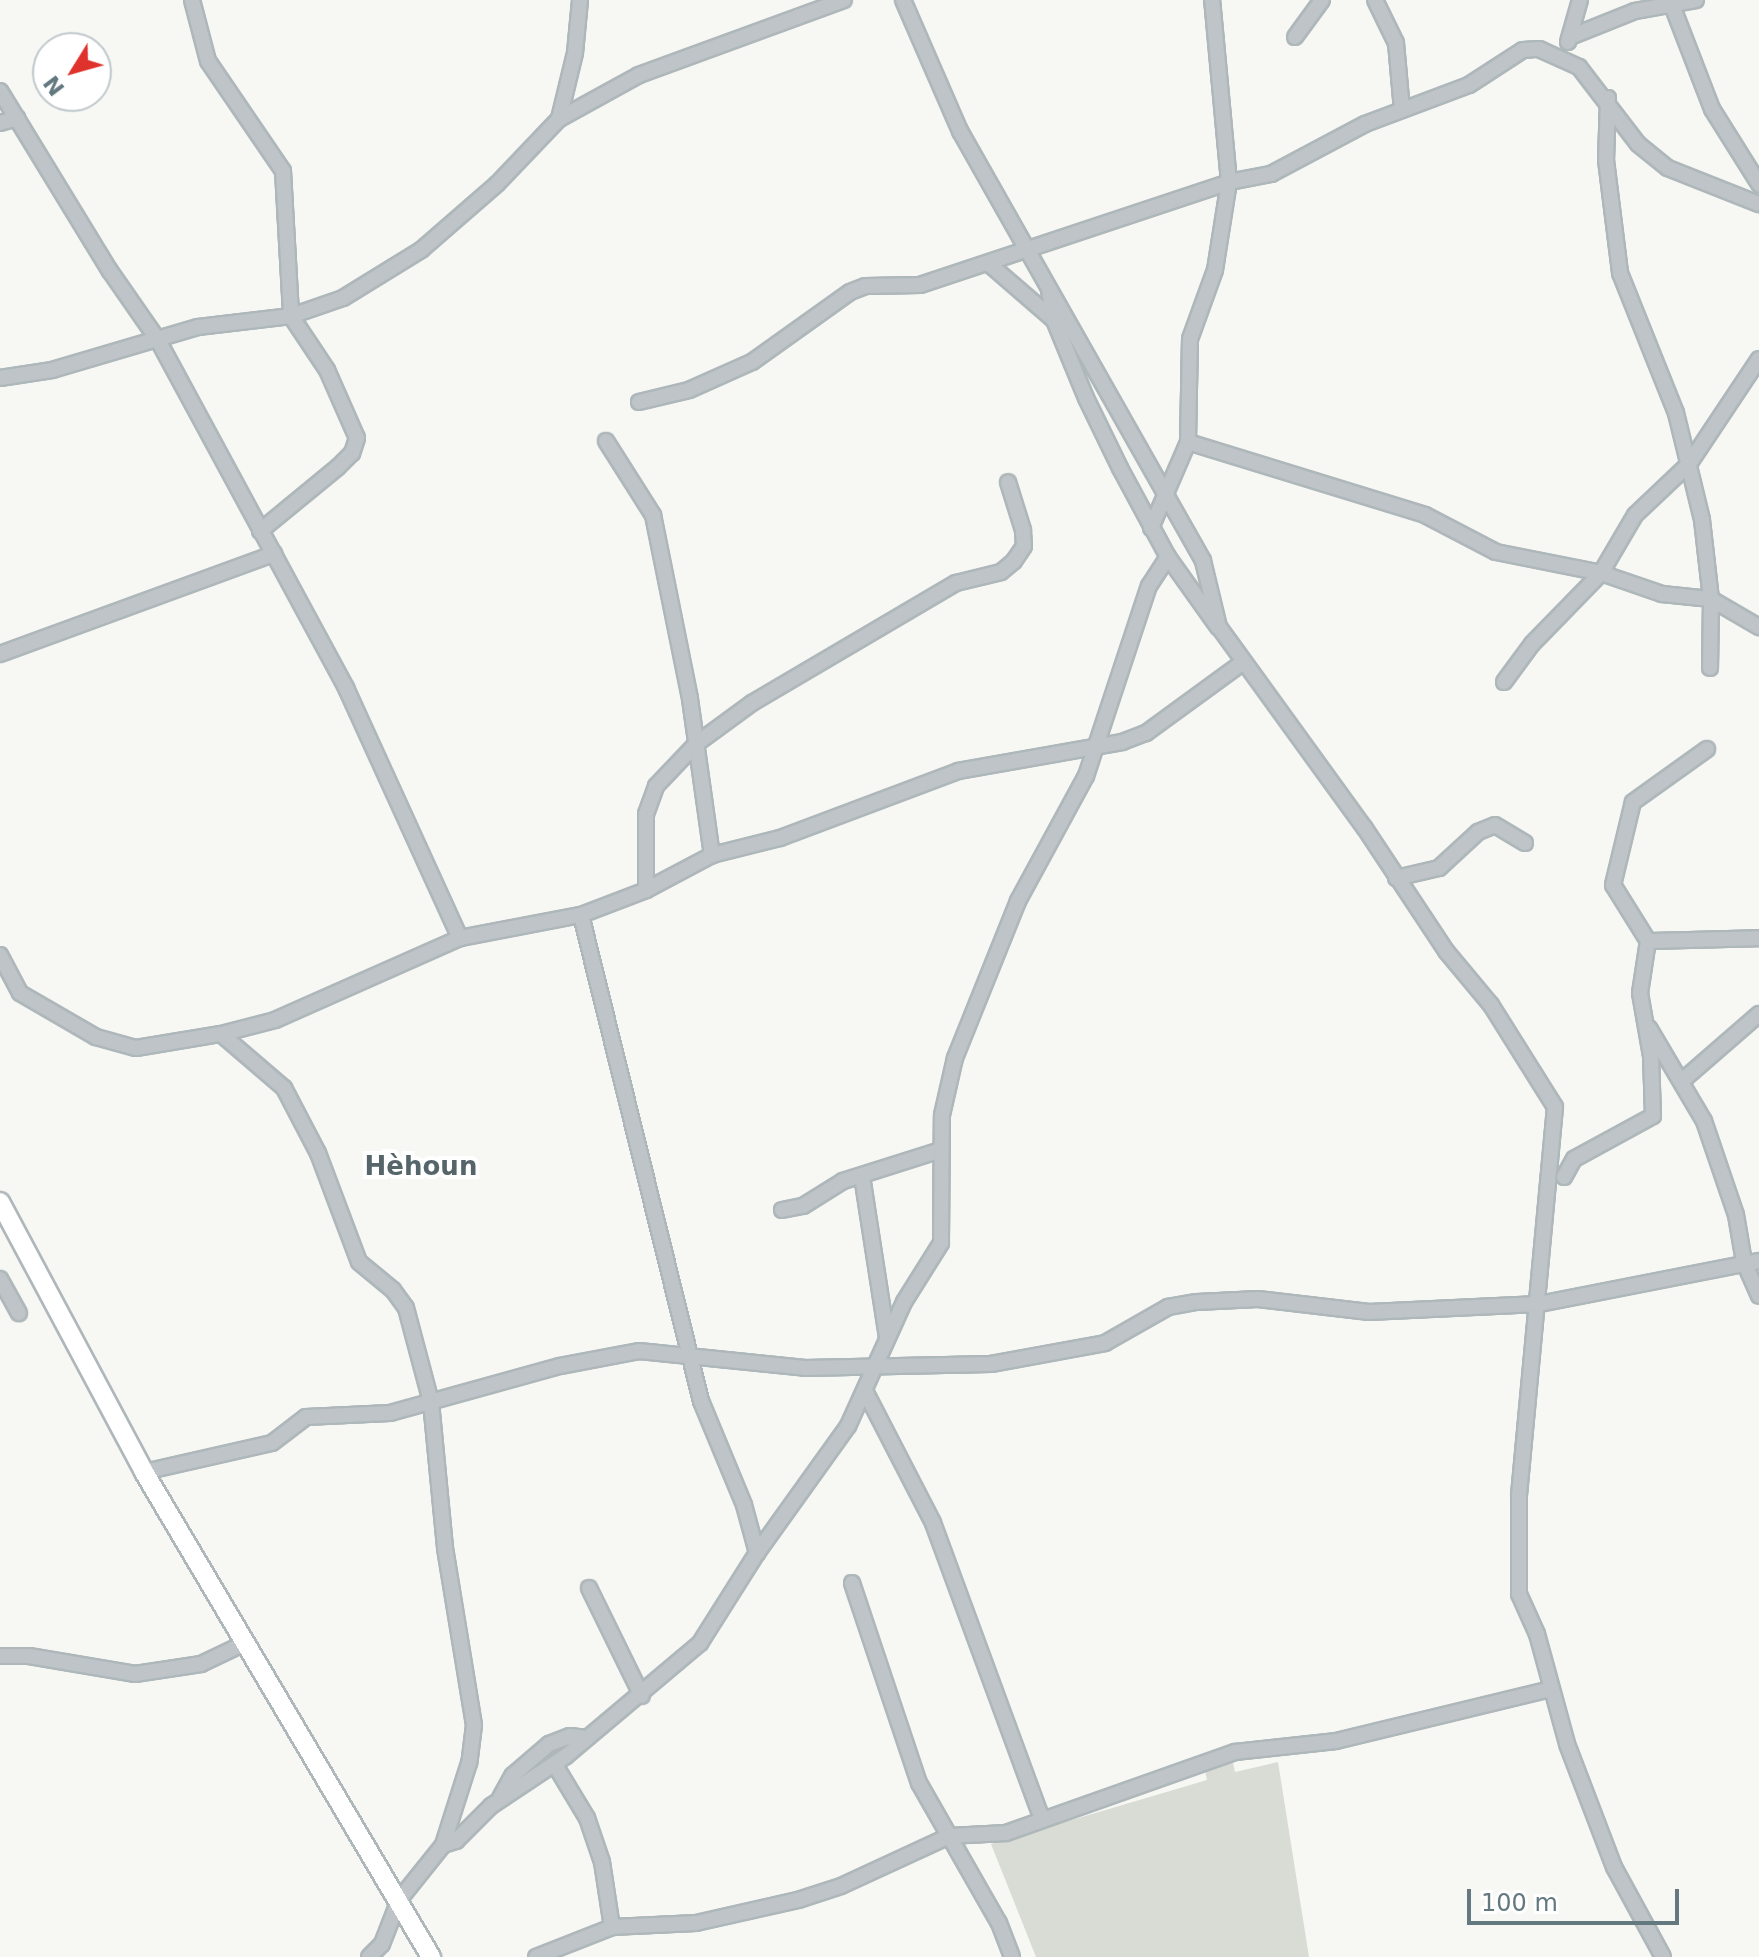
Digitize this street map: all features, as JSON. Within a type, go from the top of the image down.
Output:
[{"type":"main road","points":[[0,1202],[144,1472],[431,1957]]},
{"type":"street","points":[[192,0],[208,61],[283,171],[291,316],[327,370],[357,438],[352,453],[338,467],[260,531]]},
{"type":"street","points":[[559,119],[575,53],[580,0]]},
{"type":"street","points":[[0,378],[52,370],[198,327],[291,316],[343,298],[421,250],[497,184],[559,119],[639,75],[844,0]]},
{"type":"street","points":[[903,0],[960,131],[1165,492],[1209,576],[1219,627]]},
{"type":"street","points":[[1151,528],[1188,442],[1190,339],[1215,270],[1229,182],[1212,0]]},
{"type":"street","points":[[1295,37],[1322,0]]},
{"type":"street","points":[[1375,0],[1396,43],[1402,110]]},
{"type":"street","points":[[1560,57],[1570,37],[1580,0]]},
{"type":"street","points":[[1570,37],[1635,11],[1671,2],[1696,0]]},
{"type":"street","points":[[1671,2],[1712,109],[1759,184]]},
{"type":"street","points":[[639,402],[689,390],[752,362],[850,292],[866,286],[920,285],[1229,182],[1295,165],[1336,138],[1469,85],[1523,50],[1560,57],[1579,67],[1608,98],[1638,144],[1668,168],[1759,204]]},
{"type":"street","points":[[0,91],[110,271],[158,340],[346,688],[460,938]]},
{"type":"street","points":[[1608,98],[1606,160],[1620,273],[1676,413],[1689,464],[1709,560],[1710,668]]},
{"type":"street","points":[[0,123],[17,118]]},
{"type":"street","points":[[988,263],[1054,320]]},
{"type":"street","points":[[1047,282],[1054,320],[1086,398],[1168,557],[1498,1016],[1555,1107],[1519,1496],[1519,1594],[1537,1634],[1551,1689],[1614,1867],[1663,1957]]},
{"type":"street","points":[[1504,682],[1532,644],[1601,573],[1635,515],[1689,464],[1759,359]]},
{"type":"street","points":[[606,441],[653,515],[696,744],[712,855]]},
{"type":"street","points":[[1188,442],[1425,515],[1496,552],[1601,573],[1662,594],[1711,599],[1759,627]]},
{"type":"street","points":[[646,890],[646,814],[656,786],[696,744],[752,703],[956,583],[1001,572],[1014,561],[1024,546],[1023,530],[1008,482]]},
{"type":"street","points":[[0,654],[274,554]]},
{"type":"street","points":[[443,1845],[456,1841],[498,1802],[555,1765],[642,1696],[700,1643],[757,1553],[840,1438],[878,1367],[887,1338],[941,1243],[941,1150],[955,1058],[1018,901],[1086,776],[1152,576],[1168,557]]},
{"type":"street","points":[[0,955],[20,993],[96,1037],[136,1048],[221,1034],[275,1020],[460,938],[581,915],[646,890],[712,855],[780,838],[958,771],[1093,750],[1146,733],[1242,663]]},
{"type":"street","points":[[1564,1177],[1574,1159],[1653,1116],[1640,993],[1648,941],[1613,885],[1627,813],[1649,787],[1707,749]]},
{"type":"street","points":[[1396,878],[1439,868],[1478,832],[1495,825],[1525,843]]},
{"type":"street","points":[[581,915],[701,1401],[744,1505],[757,1553]]},
{"type":"street","points":[[1648,941],[1759,938]]},
{"type":"street","points":[[1683,1080],[1759,1014]]},
{"type":"street","points":[[1644,1021],[1683,1080],[1716,1153],[1751,1261],[1759,1296]]},
{"type":"street","points":[[221,1034],[284,1088],[324,1166],[359,1262],[393,1290],[406,1308],[431,1402],[445,1548],[474,1725],[469,1763],[443,1845],[399,1900],[382,1944],[369,1957]]},
{"type":"street","points":[[782,1210],[803,1206],[832,1186],[941,1150]]},
{"type":"street","points":[[862,1176],[887,1338]]},
{"type":"street","points":[[144,1472],[272,1443],[306,1417],[390,1413],[560,1366],[639,1351],[689,1353],[805,1368],[991,1364],[1105,1343],[1168,1307],[1197,1302],[1258,1299],[1358,1312],[1539,1304],[1751,1261]]},
{"type":"street","points":[[0,1279],[19,1313],[0,1303]]},
{"type":"street","points":[[865,1391],[933,1523],[1042,1819]]},
{"type":"street","points":[[852,1583],[919,1783],[999,1923],[1012,1957]]},
{"type":"street","points":[[589,1588],[642,1696]]},
{"type":"street","points":[[0,1656],[29,1656],[135,1674],[201,1664],[243,1644]]},
{"type":"street","points":[[536,1957],[612,1927],[696,1923],[798,1900],[841,1886],[949,1836],[1006,1833],[1235,1752],[1336,1741],[1551,1689]]},
{"type":"street","points":[[498,1802],[513,1775],[549,1744],[570,1736],[587,1738]]},
{"type":"street","points":[[555,1765],[587,1818],[602,1862],[612,1927]]},
{"type":"shaded area","points":[[1232,1758],[1235,1772],[1278,1762],[1309,1957],[1036,1957],[991,1844],[1207,1780],[1204,1766]]},
{"type":"district","name":"Hèhoun","points":[[421,1167]]}]
